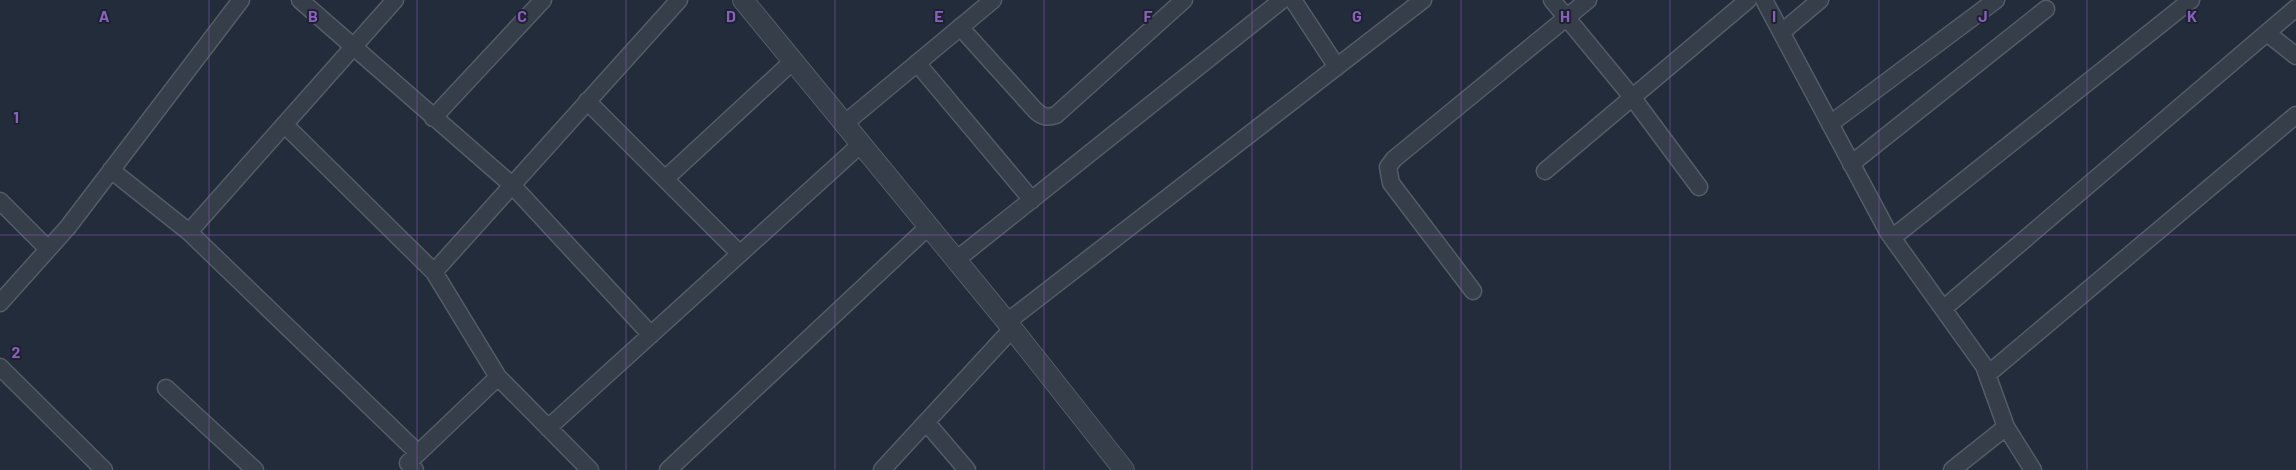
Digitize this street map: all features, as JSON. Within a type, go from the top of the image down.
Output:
[{"type":"street","points":[[0,303],[48,249],[111,170],[241,0]]},
{"type":"street","points":[[300,0],[352,48],[512,185],[651,335]]},
{"type":"street","points":[[189,232],[395,0]]},
{"type":"street","points":[[434,118],[543,0]]},
{"type":"street","points":[[434,272],[679,0]]},
{"type":"street","points":[[742,0],[1010,326],[1124,470]]},
{"type":"street","points":[[844,124],[993,0]]},
{"type":"street","points":[[960,27],[1035,110],[1041,116],[1049,117],[1056,115],[1184,0]]},
{"type":"street","points":[[956,260],[1282,0]]},
{"type":"street","points":[[1293,0],[1336,67]]},
{"type":"street","points":[[882,470],[1010,326],[1423,0]]},
{"type":"street","points":[[1552,0],[1632,97],[1699,187]]},
{"type":"street","points":[[1473,291],[1391,183],[1388,167],[1588,0]]},
{"type":"street","points":[[1546,171],[1748,0]]},
{"type":"street","points":[[1764,0],[1892,238],[1988,374],[2006,427],[2033,470]]},
{"type":"street","points":[[1782,32],[1820,0]]},
{"type":"street","points":[[1830,124],[1996,0]]},
{"type":"street","points":[[1892,238],[2191,0]]},
{"type":"street","points":[[1943,309],[2296,8]]},
{"type":"street","points":[[1851,164],[2046,9]]},
{"type":"street","points":[[2267,32],[2296,56]]},
{"type":"street","points":[[664,179],[793,61]]},
{"type":"street","points":[[917,64],[1032,200]]},
{"type":"street","points":[[588,102],[740,254]]},
{"type":"street","points":[[1988,374],[2296,115]]},
{"type":"street","points":[[285,125],[434,272],[498,378],[590,470]]},
{"type":"street","points":[[548,428],[861,144]]},
{"type":"street","points":[[111,170],[189,232],[410,464],[498,378]]},
{"type":"street","points":[[0,201],[48,249]]},
{"type":"street","points":[[668,470],[928,226]]},
{"type":"street","points":[[0,367],[104,470]]},
{"type":"street","points":[[166,388],[255,470]]},
{"type":"street","points":[[926,422],[967,470]]},
{"type":"street","points":[[1952,470],[2006,427]]}]
